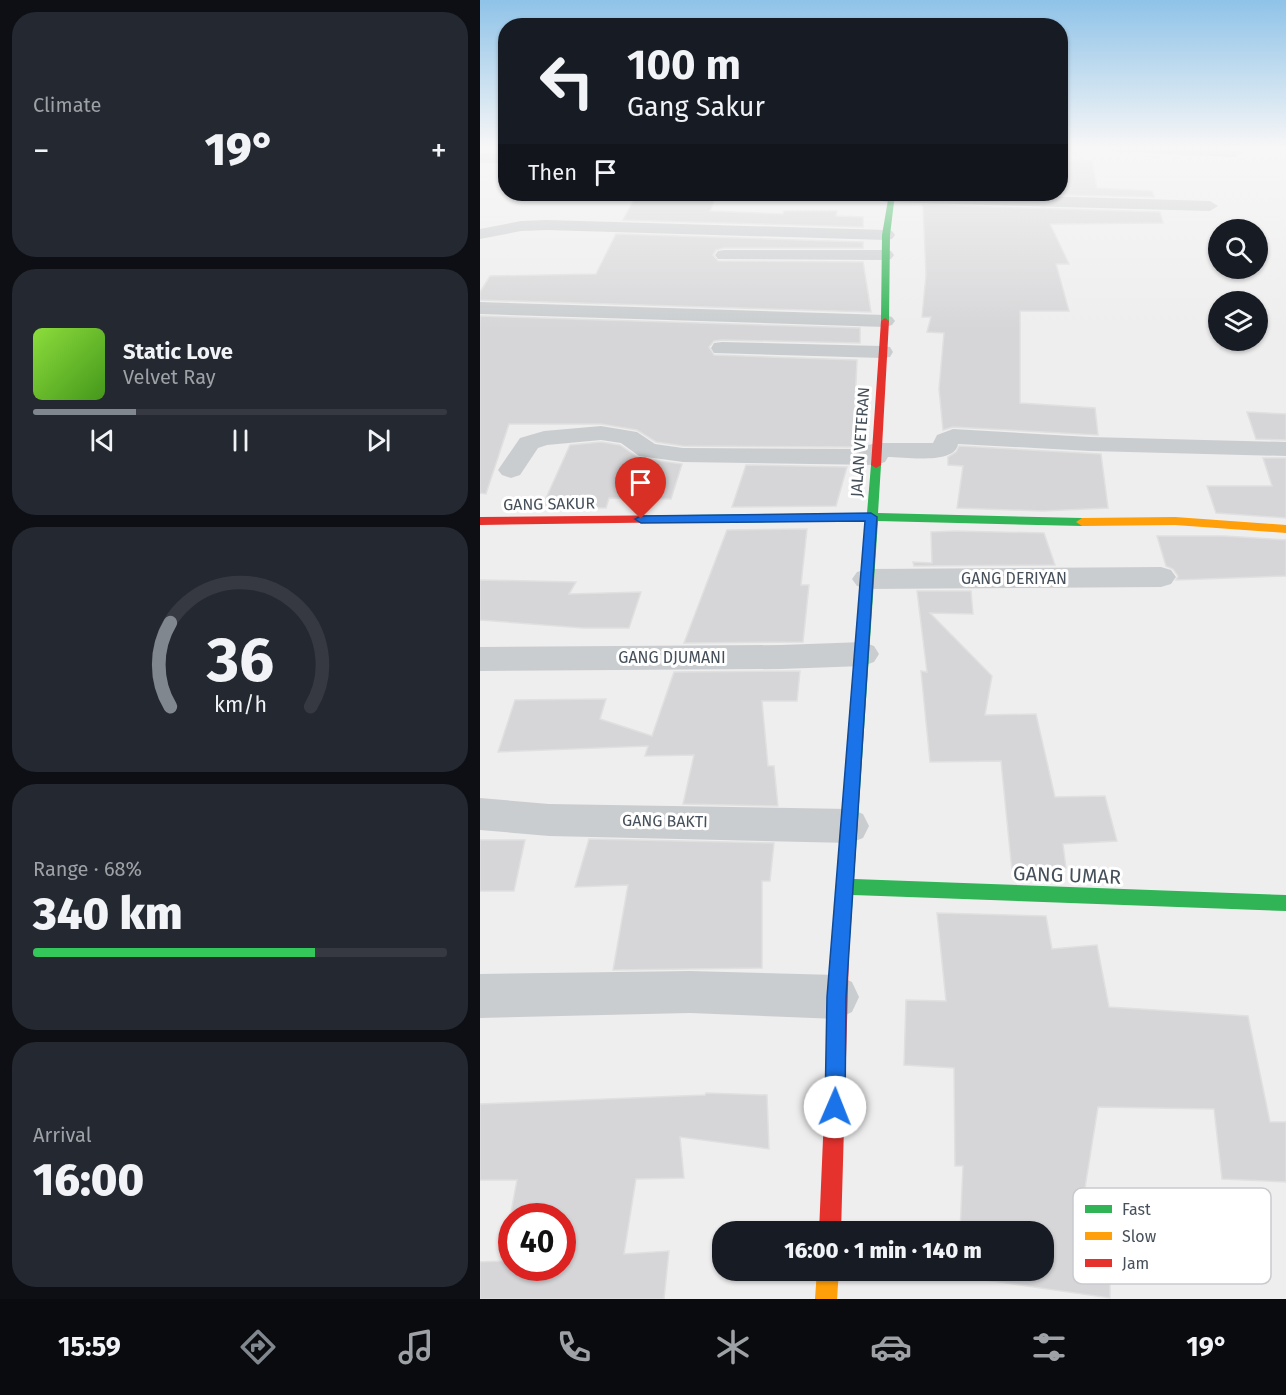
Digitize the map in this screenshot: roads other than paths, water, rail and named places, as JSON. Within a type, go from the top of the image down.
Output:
[{"type":"street","name":"JALAN VETERAN","points":[[831,1221],[834,1173],[837,997],[877,454],[885,321],[886,235],[890,208]]},
{"type":"street","points":[[480,234],[521,226],[547,225],[886,235]]},
{"type":"street","points":[[724,255],[887,255]]},
{"type":"street","points":[[480,309],[885,321]]},
{"type":"street","points":[[722,348],[882,352]]},
{"type":"street","points":[[511,470],[529,443],[544,438],[601,433],[628,437],[648,451],[683,455],[877,454],[942,450],[945,448],[946,440],[953,436],[1090,444],[1286,448]]},
{"type":"street","name":"GANG SAKUR","points":[[480,521],[871,517],[1009,522],[1175,521],[1286,530]]},
{"type":"street","name":"GANG DERIYAN","points":[[867,579],[1161,577]]},
{"type":"street","name":"GANG DJUMANI","points":[[480,659],[748,658],[863,654]]},
{"type":"street","name":"GANG BAKTI","points":[[480,814],[549,820],[850,826]]},
{"type":"street","name":"GANG UMAR","points":[[846,886],[1286,903]]},
{"type":"street","points":[[480,996],[690,992],[837,997]]},
{"type":"street","points":[[826,1299],[827,1281]]}]
